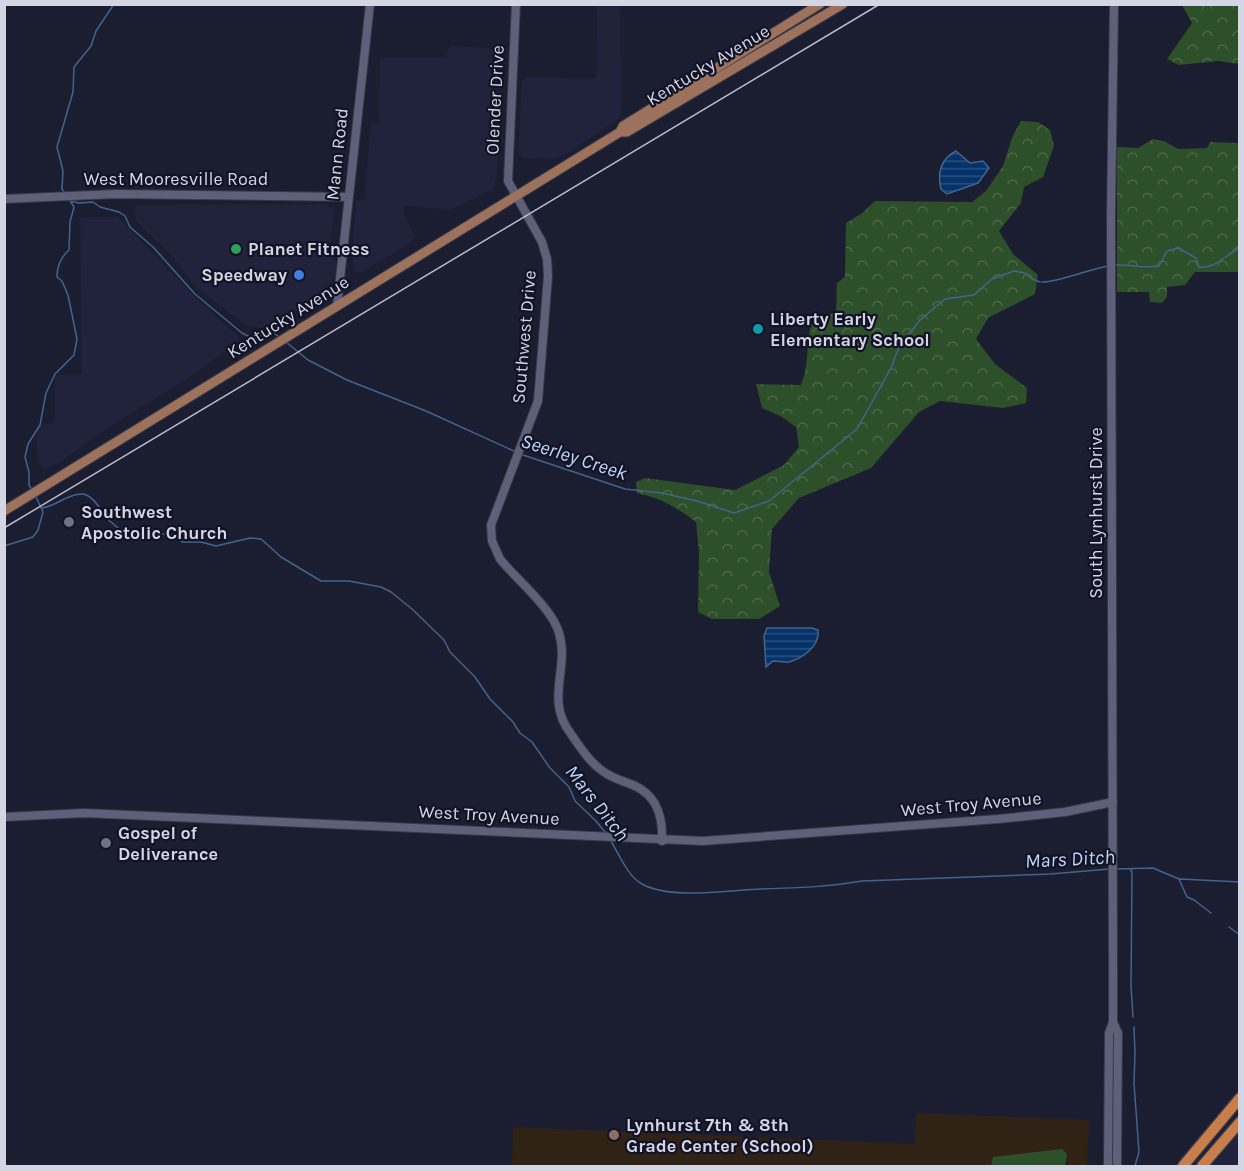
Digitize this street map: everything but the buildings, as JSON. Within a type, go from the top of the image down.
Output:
[{"type":"highway","points":[[1183,1167],[1239,1098]]},
{"type":"highway","points":[[1202,1167],[1239,1122]]},
{"type":"main road","name":"Kentucky Avenue","points":[[620,132],[623,126],[820,4]]},
{"type":"main road","name":"Kentucky Avenue","points":[[4,511],[620,132],[627,132],[843,4]]},
{"type":"street","name":"Mann Road","points":[[337,306],[370,4]]},
{"type":"street","name":"Olender Drive","points":[[516,4],[508,181],[516,196]]},
{"type":"street","name":"South Lynhurst Drive","points":[[1114,4],[1111,260],[1113,1022],[1118,1034],[1118,1167]]},
{"type":"street","name":"West Mooresville Road","points":[[4,199],[115,194],[349,197]]},
{"type":"street","name":"Southwest Drive","points":[[516,196],[542,242],[548,271],[540,389],[534,414],[492,520],[491,537],[494,548],[503,562],[552,617],[558,628],[561,650],[557,698],[566,728],[591,761],[600,769],[640,788],[651,797],[662,818],[662,841]]},
{"type":"street","name":"West Troy Avenue","points":[[4,817],[84,813],[662,841],[739,839],[998,819],[1065,812],[1113,802]]},
{"type":"street","name":"South Lynhurst Drive","points":[[1108,1167],[1108,1033],[1113,1022]]},
{"type":"shaded area","points":[[597,5],[620,5],[621,117],[568,153],[555,159],[522,158],[518,152],[522,81],[527,77],[596,79]]},
{"type":"shaded area","points":[[450,46],[493,50],[491,116],[498,132],[497,176],[492,190],[451,210],[404,205],[403,211],[415,237],[410,243],[360,273],[355,271],[352,257],[356,201],[364,200],[371,123],[379,122],[380,58],[446,58]]},
{"type":"shaded area","points":[[328,204],[334,210],[330,251],[338,267],[334,278],[321,296],[262,328],[247,326],[195,286],[173,257],[136,221],[135,205]]},
{"type":"shaded area","points":[[80,217],[118,217],[200,302],[239,337],[239,341],[187,379],[109,427],[59,463],[45,468],[38,464],[36,436],[40,426],[55,422],[55,375],[82,372]]},
{"type":"shaded area","name":"Lynhurst 7th & 8th Grade Center (School)","points":[[916,1113],[1089,1120],[1087,1166],[512,1166],[513,1127],[915,1144]]},
{"type":"shaded area","points":[[1239,1133],[1239,1166],[1212,1166]]},
{"type":"green space","points":[[1182,5],[1239,5],[1239,64],[1218,61],[1179,65],[1167,59],[1192,23]]},
{"type":"green space","points":[[1021,121],[1038,122],[1050,130],[1054,146],[1043,177],[1024,187],[1021,203],[999,231],[1013,254],[1038,275],[1035,294],[988,318],[976,339],[995,364],[1027,388],[1026,403],[1003,408],[940,401],[919,412],[871,468],[799,498],[772,529],[769,572],[780,606],[759,619],[712,619],[698,612],[699,553],[696,522],[668,504],[637,493],[636,482],[645,478],[735,490],[784,465],[799,447],[796,427],[782,417],[762,408],[756,384],[801,385],[811,325],[836,311],[837,283],[845,277],[846,223],[861,214],[875,201],[972,202],[986,191],[1003,166],[1013,135]]},
{"type":"green space","points":[[1153,139],[1164,141],[1178,149],[1207,148],[1210,142],[1239,143],[1239,272],[1195,272],[1185,285],[1167,287],[1167,297],[1162,303],[1150,302],[1149,292],[1117,292],[1117,147],[1138,148]]},
{"type":"green space","points":[[1062,1149],[1067,1154],[1065,1166],[991,1166],[993,1157]]},
{"type":"water","points":[[956,151],[970,163],[983,161],[989,168],[978,183],[947,194],[941,189],[941,167]]},
{"type":"water","points":[[767,628],[812,628],[818,630],[818,636],[810,650],[800,658],[789,662],[773,661],[766,667],[764,636]]},
{"type":"waterway","points":[[64,192],[62,189],[63,171],[57,147],[73,92],[74,67],[91,46],[96,31],[114,4]]},
{"type":"waterway","name":"Seerley Creek","points":[[70,201],[93,202],[100,207],[119,212],[125,216],[130,227],[153,247],[195,294],[242,333],[250,337],[274,333],[279,337]]},
{"type":"waterway","points":[[32,490],[29,485],[29,472],[25,457],[28,444],[40,425],[46,393],[55,374],[74,355],[77,339],[68,295],[62,281],[57,277],[60,262],[69,250],[70,222],[74,207],[71,202]]},
{"type":"waterway","name":"Seerley Creek","points":[[1115,265],[1159,266],[1167,251],[1178,248],[1196,258],[1199,267],[1205,267],[1211,266],[1240,248]]},
{"type":"waterway","name":"Seerley Creek","points":[[1042,282],[1108,266]]},
{"type":"waterway","name":"Seerley Creek","points":[[520,454],[625,489],[662,493],[734,513],[769,501],[857,429],[891,368],[899,347],[920,320],[945,299],[974,295],[992,279],[1014,271],[1025,273],[1040,282]]},
{"type":"waterway","name":"Seerley Creek","points":[[286,342],[308,360],[347,380],[426,411],[516,452]]},
{"type":"waterway","name":"Mars Ditch","points":[[42,508],[71,496],[86,495],[114,525],[139,538],[153,534],[170,534],[182,542],[201,542],[216,546],[250,538],[261,539],[281,557],[321,581],[349,581],[381,587],[391,592],[444,640],[450,652],[475,677],[490,699],[513,722],[520,733],[532,742],[550,768],[569,787],[575,801],[606,833]]},
{"type":"waterway","points":[[4,546],[33,537],[38,530],[43,512],[36,497]]},
{"type":"waterway","name":"Mars Ditch","points":[[610,840],[628,870],[642,884],[654,889],[684,893],[812,887],[862,881],[1050,874],[1110,869]]},
{"type":"waterway","name":"Mars Ditch","points":[[1115,869],[1153,868],[1179,879],[1187,897],[1211,913]]},
{"type":"waterway","points":[[1130,869],[1132,872],[1133,1017]]},
{"type":"waterway","points":[[1180,879],[1240,882]]},
{"type":"waterway","name":"Mars Ditch","points":[[1229,927],[1240,935]]},
{"type":"waterway","points":[[1134,1027],[1134,1083],[1139,1152],[1135,1166]]},
{"type":"railway","points":[[4,528],[880,4]]},
{"type":"place","name":"Planet Fitness","points":[[236,249]]},
{"type":"place","name":"Speedway","points":[[299,275]]},
{"type":"place","name":"Liberty Early Elementary School","points":[[758,329]]},
{"type":"place","name":"Southwest Apostolic Church","points":[[69,522]]},
{"type":"place","name":"Gospel of Deliverance","points":[[106,843]]},
{"type":"place","name":"Lynhurst 7th & 8th Grade Center (School)","points":[[614,1135]]}]
